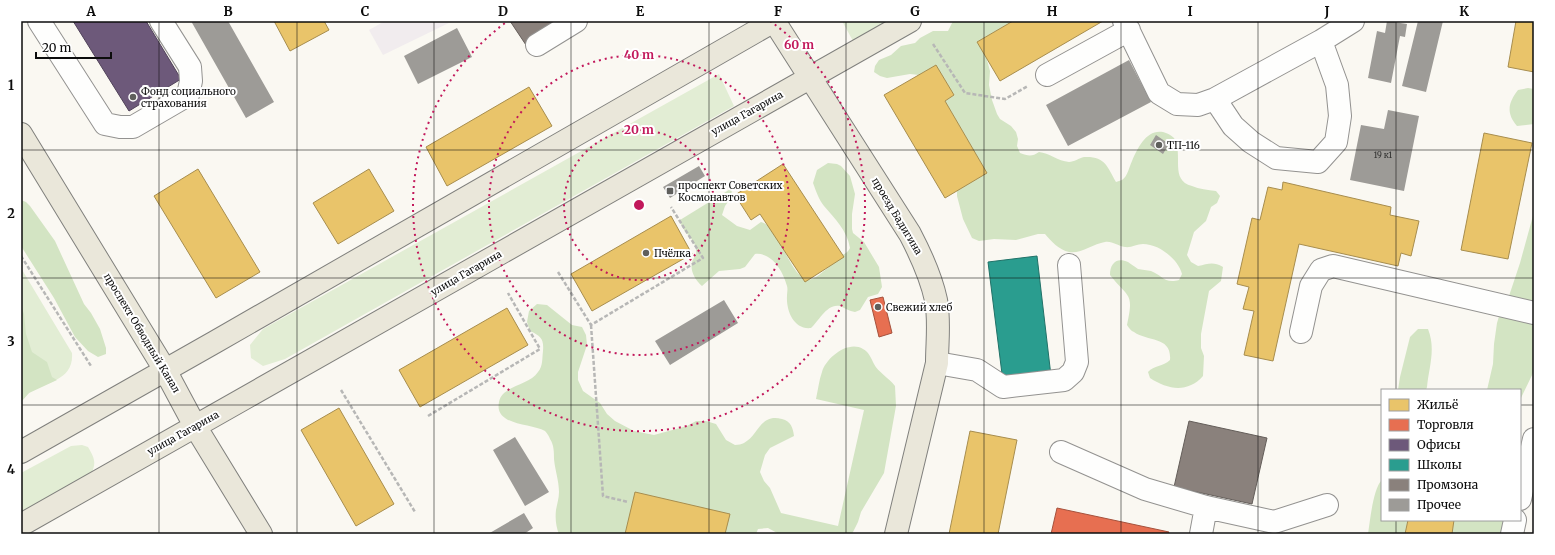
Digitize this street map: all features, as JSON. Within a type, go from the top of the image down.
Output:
[{"type":"main road","points":[[21,452],[774,21],[810,77]]},
{"type":"main road","name":"улица Гагарина","points":[[21,525],[910,21]]},
{"type":"main road","name":"проезд Бадигина","points":[[810,77],[910,234],[925,263],[936,301],[938,331],[936,363],[896,534]]},
{"type":"main road","name":"проспект Обводный Канал","points":[[21,134],[165,370],[195,426],[261,534]]},
{"type":"street","points":[[39,21],[104,124],[120,127],[133,127],[188,95],[191,81],[190,67],[161,21]]},
{"type":"street","points":[[537,45],[576,21]]},
{"type":"street","points":[[1047,75],[1127,25],[1160,93],[1177,104],[1198,105],[1215,99],[1321,41],[1353,21]]},
{"type":"street","points":[[1215,99],[1233,126],[1251,142],[1276,158],[1318,162],[1336,142],[1340,116],[1337,85],[1321,41]]},
{"type":"street","points":[[936,363],[976,370],[1003,387],[1064,380],[1073,372],[1077,362],[1069,265]]},
{"type":"street","points":[[1301,332],[1311,286],[1321,270],[1333,266],[1534,313]]},
{"type":"street","points":[[1521,495],[1534,439]]},
{"type":"street","points":[[1061,452],[1145,489],[1206,507],[1274,522],[1327,506]]},
{"type":"street","points":[[1201,534],[1206,507]]},
{"type":"street","points":[[1512,534],[1515,521]]},
{"type":"path","points":[[933,44],[965,94],[1005,99],[1047,75]]},
{"type":"path","points":[[590,325],[703,258],[671,207]]},
{"type":"path","points":[[21,256],[91,366]]},
{"type":"path","points":[[558,272],[590,325],[603,496],[628,502]]},
{"type":"path","points":[[428,416],[540,350],[508,293]]},
{"type":"path","points":[[341,390],[415,512]]},
{"type":"shaded area","points":[[385,21],[453,21],[383,55],[369,30]]},
{"type":"green space","points":[[842,21],[888,21],[853,41]]},
{"type":"green space","points":[[953,21],[1013,21],[977,42],[986,56],[990,71],[989,85],[997,114],[1000,119],[1011,126],[1016,132],[1018,139],[1017,146],[1020,153],[1030,156],[1039,152],[1069,162],[1084,157],[1097,158],[1104,163],[1116,182],[1122,180],[1126,176],[1137,150],[1144,140],[1152,133],[1163,132],[1174,138],[1178,152],[1179,173],[1185,183],[1195,187],[1216,191],[1220,196],[1217,203],[1211,207],[1206,221],[1194,232],[1187,255],[1191,262],[1198,266],[1213,264],[1223,267],[1221,281],[1209,291],[1201,334],[1201,348],[1204,356],[1203,376],[1191,385],[1178,388],[1171,387],[1150,378],[1148,372],[1170,360],[1170,352],[1163,343],[1140,335],[1129,328],[1127,325],[1130,301],[1126,293],[1110,275],[1114,262],[1120,260],[1128,262],[1138,269],[1151,271],[1166,280],[1179,280],[1182,274],[1180,268],[1167,253],[1149,245],[1141,244],[1127,247],[1108,242],[1100,243],[1078,252],[1069,252],[1059,247],[1045,234],[1038,234],[1016,240],[994,239],[979,241],[972,238],[963,219],[957,196],[957,190],[987,173],[945,101],[954,95],[936,65],[919,75],[910,74],[887,78],[874,72],[875,66],[879,60],[891,55],[901,46],[915,43],[920,38],[933,31],[948,31]]},
{"type":"green space","points":[[719,74],[734,106],[285,359],[263,366],[251,358],[250,345],[263,329]]},
{"type":"green space","points":[[1528,88],[1534,89],[1534,124],[1517,126],[1511,117],[1510,104],[1518,90]]},
{"type":"green space","points":[[828,163],[841,166],[850,176],[855,194],[852,214],[852,229],[853,233],[864,242],[879,267],[882,287],[878,294],[868,297],[860,310],[855,312],[840,306],[831,307],[811,328],[805,328],[796,323],[792,318],[788,308],[787,289],[783,274],[772,259],[767,256],[755,254],[745,267],[740,269],[719,271],[702,286],[699,283],[692,271],[693,259],[696,255],[695,244],[681,225],[680,220],[732,188],[731,198],[725,206],[722,215],[737,226],[750,230],[761,222],[768,226],[774,233],[792,265],[798,273],[805,278],[812,279],[816,277],[839,257],[848,252],[850,248],[846,236],[840,225],[822,204],[813,183],[817,170]]},
{"type":"green space","points":[[21,200],[30,206],[55,241],[84,304],[100,329],[106,348],[106,354],[98,357],[88,351],[75,337],[54,298],[21,246]]},
{"type":"green space","points":[[1534,212],[1534,371],[1521,398],[1521,389],[1487,389],[1493,364],[1497,323],[1500,313],[1507,302],[1520,263]]},
{"type":"green space","points":[[21,268],[72,353],[69,369],[64,375],[29,393],[21,402]]},
{"type":"green space","points":[[537,304],[547,305],[572,325],[582,327],[586,335],[587,345],[578,372],[578,380],[583,391],[600,403],[607,414],[615,421],[634,431],[654,435],[687,426],[696,421],[706,421],[716,424],[726,440],[736,445],[749,439],[764,422],[769,419],[775,418],[788,421],[794,436],[770,448],[765,455],[760,472],[764,481],[770,488],[781,513],[838,526],[864,410],[816,399],[822,372],[828,361],[833,356],[844,349],[851,347],[857,347],[865,350],[870,355],[878,370],[895,386],[896,406],[884,473],[861,512],[852,534],[779,534],[768,528],[758,529],[756,534],[559,534],[556,525],[556,510],[559,488],[554,449],[551,441],[545,431],[508,420],[502,416],[499,410],[501,396],[510,389],[534,377],[541,367],[543,344],[539,336],[530,331],[527,322],[529,311]]},
{"type":"green space","points":[[21,305],[24,314],[26,334],[32,352],[47,362],[52,377],[57,380],[29,393],[21,402]]},
{"type":"green space","points":[[1418,329],[1428,329],[1432,344],[1432,351],[1426,389],[1398,389],[1410,337]]},
{"type":"green space","points":[[82,445],[88,447],[93,457],[94,467],[91,474],[21,514],[21,473],[71,446]]},
{"type":"green space","points":[[1381,481],[1381,521],[1408,521],[1405,534],[1368,534],[1374,497]]},
{"type":"green space","points":[[1454,521],[1506,521],[1502,534],[1452,534]]},
{"type":"building: Жильё","points":[[274,21],[324,21],[329,30],[290,51]]},
{"type":"building: Жильё","points":[[1013,21],[1103,21],[1000,81],[977,42]]},
{"type":"building: Жильё","points":[[1516,21],[1534,21],[1534,72],[1508,67]]},
{"type":"building: Жильё","points":[[936,65],[954,95],[945,101],[987,173],[945,198],[884,95]]},
{"type":"building: Жильё","points":[[529,87],[552,126],[447,186],[426,147]]},
{"type":"building: Жильё","points":[[1484,133],[1532,143],[1508,259],[1461,250]]},
{"type":"building: Жильё","points":[[783,164],[844,257],[805,282],[760,214],[751,220],[735,195]]},
{"type":"building: Жильё","points":[[198,169],[260,272],[216,298],[154,196]]},
{"type":"building: Жильё","points":[[369,169],[394,211],[338,244],[313,203]]},
{"type":"building: Жильё","points":[[1283,182],[1391,207],[1390,215],[1419,221],[1411,256],[1401,253],[1398,266],[1299,244],[1273,361],[1244,355],[1254,311],[1243,309],[1249,287],[1237,284],[1252,218],[1260,220],[1268,187],[1282,190]]},
{"type":"building: Жильё","points":[[671,216],[692,254],[592,311],[571,274]]},
{"type":"building: Жильё","points":[[507,308],[528,345],[420,407],[399,370]]},
{"type":"building: Жильё","points":[[339,408],[394,504],[356,526],[301,430]]},
{"type":"building: Жильё","points":[[970,431],[1017,440],[998,534],[949,534]]},
{"type":"building: Жильё","points":[[635,492],[730,514],[725,534],[625,534]]},
{"type":"building: Жильё","points":[[1408,521],[1454,521],[1452,534],[1405,534]]},
{"type":"building: Торговля","points":[[883,297],[892,333],[879,337],[870,300]]},
{"type":"building: Торговля","points":[[1057,508],[1169,532],[1168,534],[1051,534]]},
{"type":"building: Офисы","points":[[73,21],[146,21],[181,79],[129,111]]},
{"type":"building: Школы","points":[[1037,256],[1051,376],[1003,382],[988,262]]},
{"type":"building: Промзона","points":[[510,21],[568,21],[528,48]]},
{"type":"building: Промзона","points":[[1189,421],[1267,438],[1252,504],[1174,487]]},
{"type":"building: Прочее","points":[[191,21],[228,21],[274,102],[246,118]]},
{"type":"building: Прочее","points":[[1387,21],[1407,24],[1405,37],[1400,36],[1391,83],[1368,78],[1377,31],[1385,33]]},
{"type":"building: Прочее","points":[[1418,21],[1443,21],[1426,92],[1402,86]]},
{"type":"building: Прочее","points":[[457,28],[472,57],[418,84],[404,56]]},
{"type":"building: Прочее","points":[[1129,60],[1151,102],[1068,146],[1046,105]]},
{"type":"building: Прочее","points":[[1388,110],[1419,116],[1404,191],[1350,180],[1361,125],[1384,129]]},
{"type":"building: Прочее","name":"ТП-116","points":[[1156,135],[1169,144],[1163,154],[1150,145]]},
{"type":"building: Прочее","points":[[699,166],[705,176],[670,198],[663,187]]},
{"type":"building: Прочее","points":[[724,300],[738,323],[670,365],[655,341]]},
{"type":"building: Прочее","points":[[515,437],[549,492],[525,506],[493,450]]},
{"type":"building: Прочее","points":[[524,513],[533,528],[524,534],[488,534]]},
{"type":"place","name":"Фонд социального страхования","points":[[133,97]]},
{"type":"place","name":"ТП-116","points":[[1159,145]]},
{"type":"place","name":"проспект Советских Космонавтов","points":[[670,191]]},
{"type":"place","name":"Пчёлка","points":[[646,253]]},
{"type":"place","name":"Свежий хлеб","points":[[878,307]]}]
